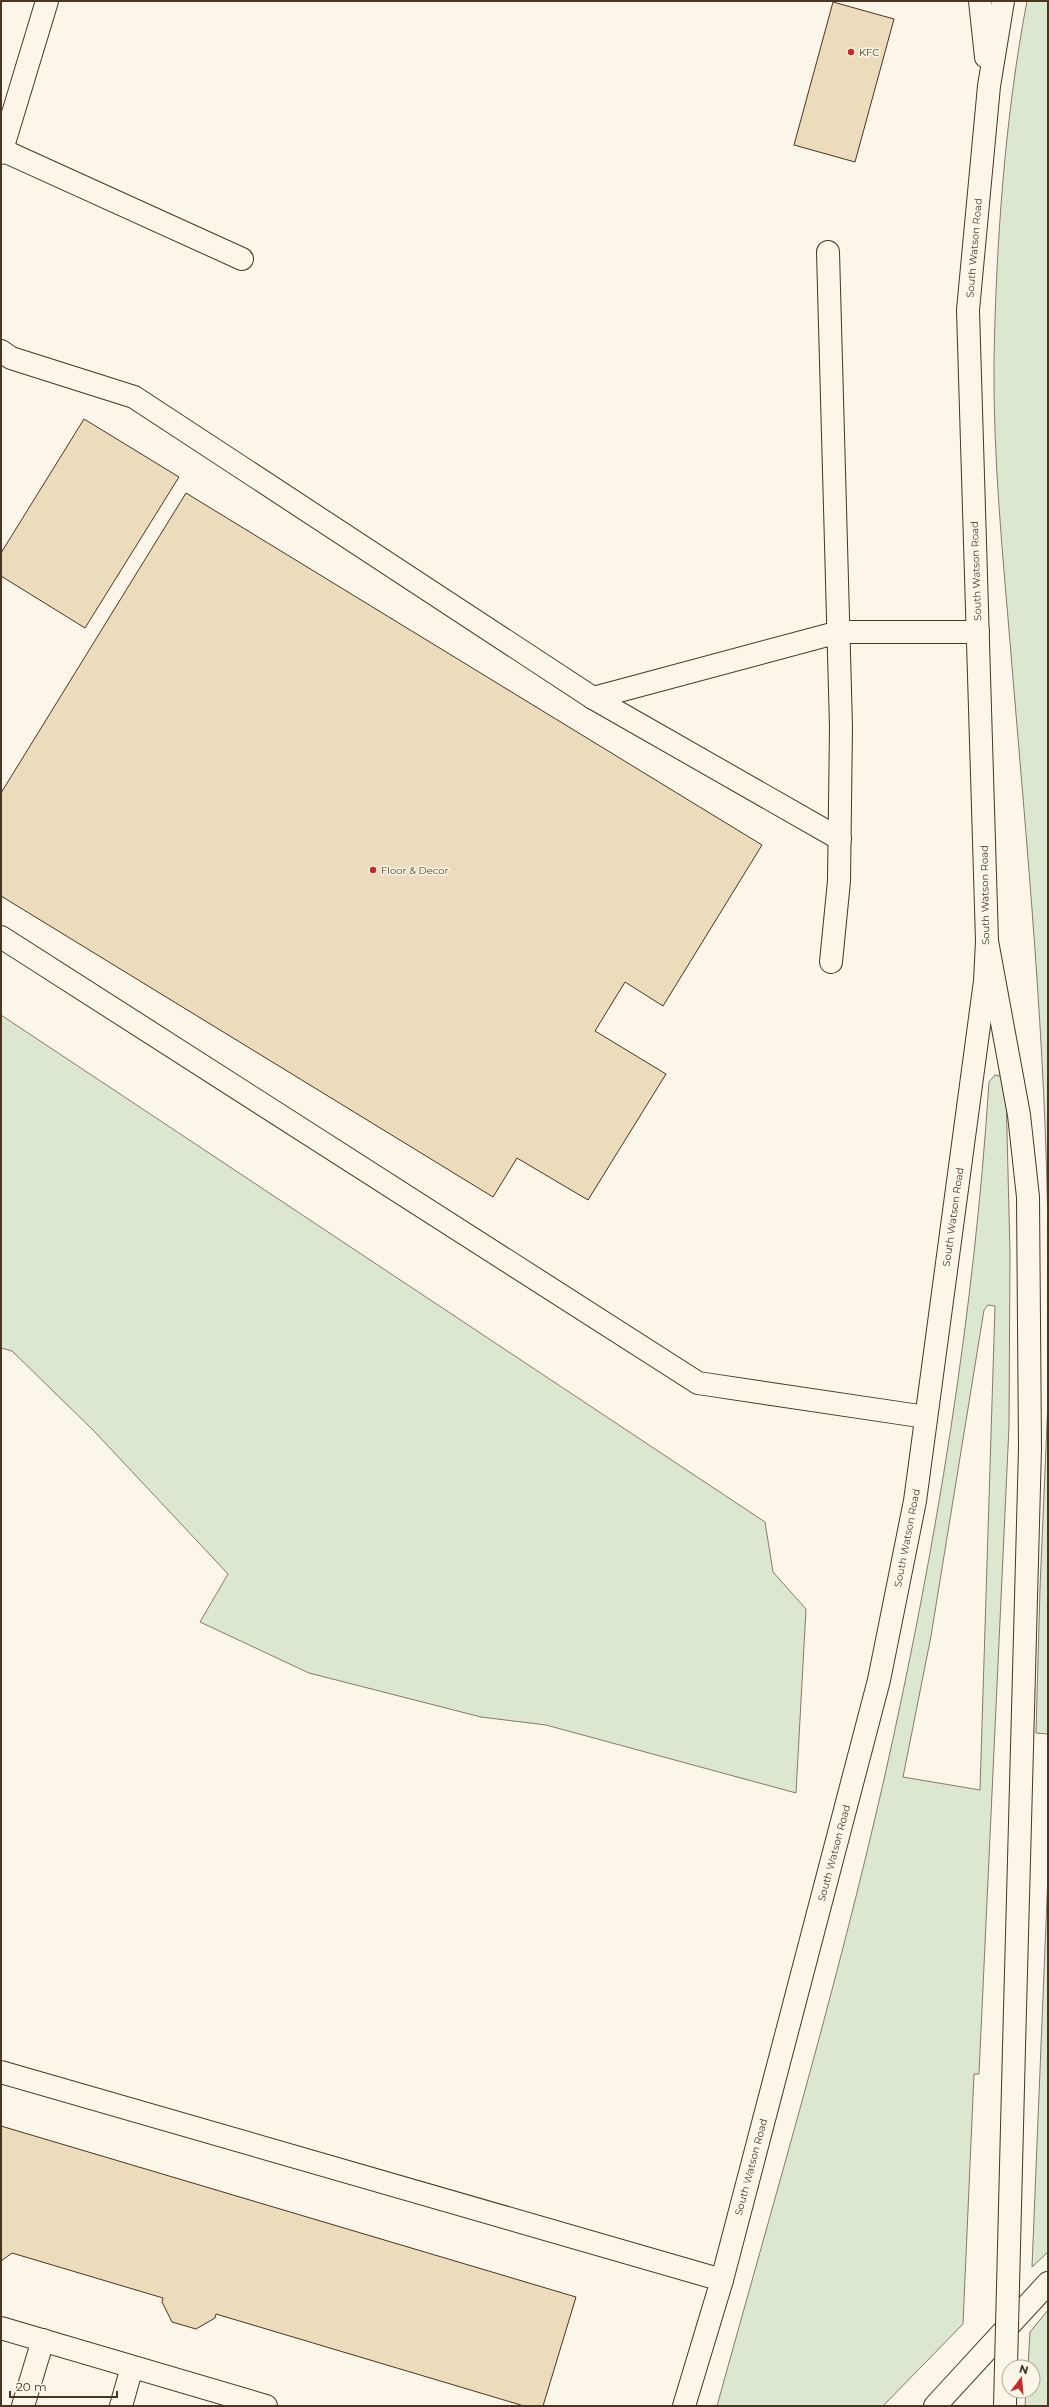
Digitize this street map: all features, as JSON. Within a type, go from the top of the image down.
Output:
[{"type":"main road","points":[[46,1],[1,151],[242,259]]},
{"type":"main road","points":[[980,1],[989,86]]},
{"type":"main road","name":"South Watson Road","points":[[684,2406],[722,2280],[879,1680],[915,1501],[985,981],[987,942],[968,310],[989,86],[1003,1]]},
{"type":"main road","points":[[828,252],[842,727],[840,881],[831,962]]},
{"type":"main road","points":[[1,351],[11,358],[134,397],[593,698],[840,839]]},
{"type":"main road","points":[[593,698],[839,632],[978,632]]},
{"type":"main road","points":[[1,937],[698,1384],[926,1417]]},
{"type":"main road","points":[[987,942],[1019,1115],[1028,1197],[1030,1448],[1005,2406]]},
{"type":"main road","points":[[1,2072],[722,2280]]},
{"type":"main road","points":[[935,2406],[1048,2283]]},
{"type":"main road","points":[[1,2328],[132,2367],[228,2401],[266,2406]]},
{"type":"main road","points":[[23,2406],[43,2340]]},
{"type":"main road","points":[[121,2406],[132,2367]]},
{"type":"green space","points":[[1027,1],[1048,1],[1048,1240],[1044,1093],[1040,1020],[999,508],[994,398],[995,317],[1003,180],[1013,89]]},
{"type":"green space","points":[[1,1015],[765,1522],[773,1572],[806,1609],[796,1793],[546,1725],[481,1717],[309,1673],[200,1622],[228,1574],[93,1430],[12,1351],[1,1348]]},
{"type":"green space","points":[[995,1075],[1003,1077],[1006,1091],[1010,1253],[1009,1426],[979,2074],[974,2074],[963,2324],[883,2406],[717,2406],[847,1934],[885,1775],[921,1603],[963,1344],[974,1257],[989,1082]],"holes":[[[988,1305],[995,1306],[980,1790],[903,1777],[931,1636],[984,1310]]]},
{"type":"green space","points":[[1048,1400],[1048,1734],[1036,1733],[1040,1588]]},
{"type":"green space","points":[[1048,1874],[1048,2252],[1032,2267]]},
{"type":"green space","points":[[1048,2310],[1048,2406],[1025,2406],[1025,2399],[1041,2399],[1041,2359],[1028,2359],[1030,2332]]},
{"type":"building","points":[[833,2],[894,19],[855,162],[794,145]]},
{"type":"building","points":[[84,419],[179,477],[85,628],[1,576],[1,553]]},
{"type":"building","name":"Floor & Decor","points":[[186,493],[762,845],[663,1006],[625,982],[595,1031],[666,1074],[588,1200],[517,1158],[493,1197],[1,896],[1,793]]},
{"type":"building","points":[[1,2126],[576,2297],[543,2406],[524,2406],[216,2314],[215,2318],[196,2329],[172,2322],[162,2302],[163,2298],[12,2253],[1,2261]]},
{"type":"place","name":"KFC","points":[[851,52]]},
{"type":"place","name":"Floor & Decor","points":[[373,870]]}]
